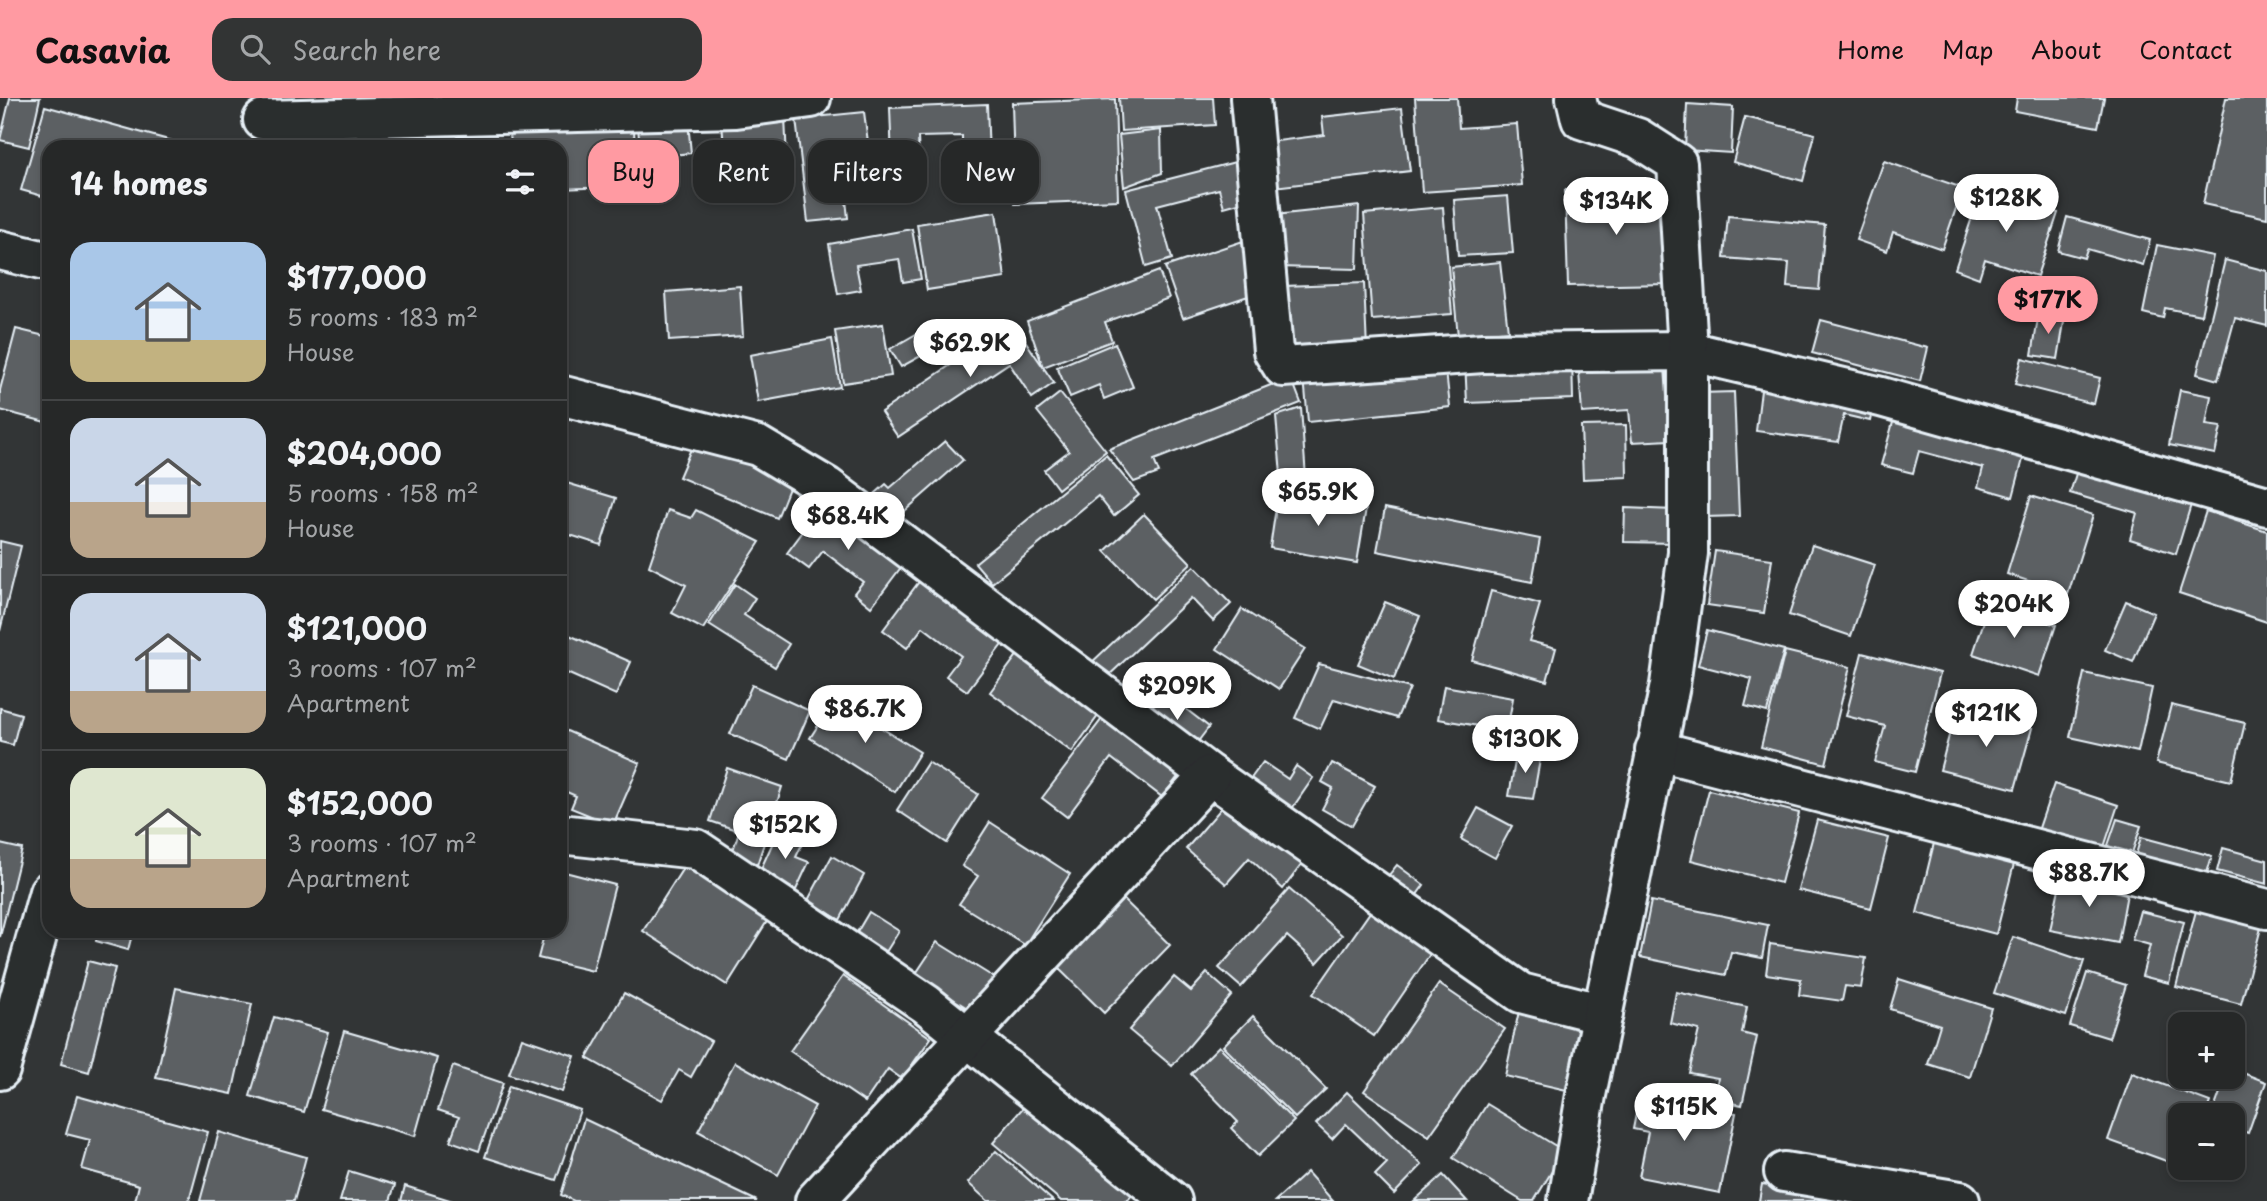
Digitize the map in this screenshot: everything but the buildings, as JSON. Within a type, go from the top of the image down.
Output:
[{"type":"street","points":[[262,122],[736,108],[811,98]]},
{"type":"street","points":[[1251,98],[1273,351],[1283,367],[1483,353],[1688,351],[1881,397],[2267,506]]},
{"type":"street","points":[[1569,1201],[1586,1095],[1670,685],[1688,553],[1688,351],[1677,163],[1638,138],[1581,119],[1576,98]]},
{"type":"street","points":[[0,250],[42,260]]},
{"type":"street","points":[[567,398],[758,446],[827,487],[1210,775],[1521,993],[1603,1014]]},
{"type":"street","points":[[1655,750],[2267,909]]},
{"type":"street","points":[[815,1201],[1210,775]]},
{"type":"street","points":[[567,835],[696,849],[926,1003],[1172,1201]]},
{"type":"street","points":[[0,1070],[42,917]]},
{"type":"street","points":[[1784,1172],[1960,1201]]}]
